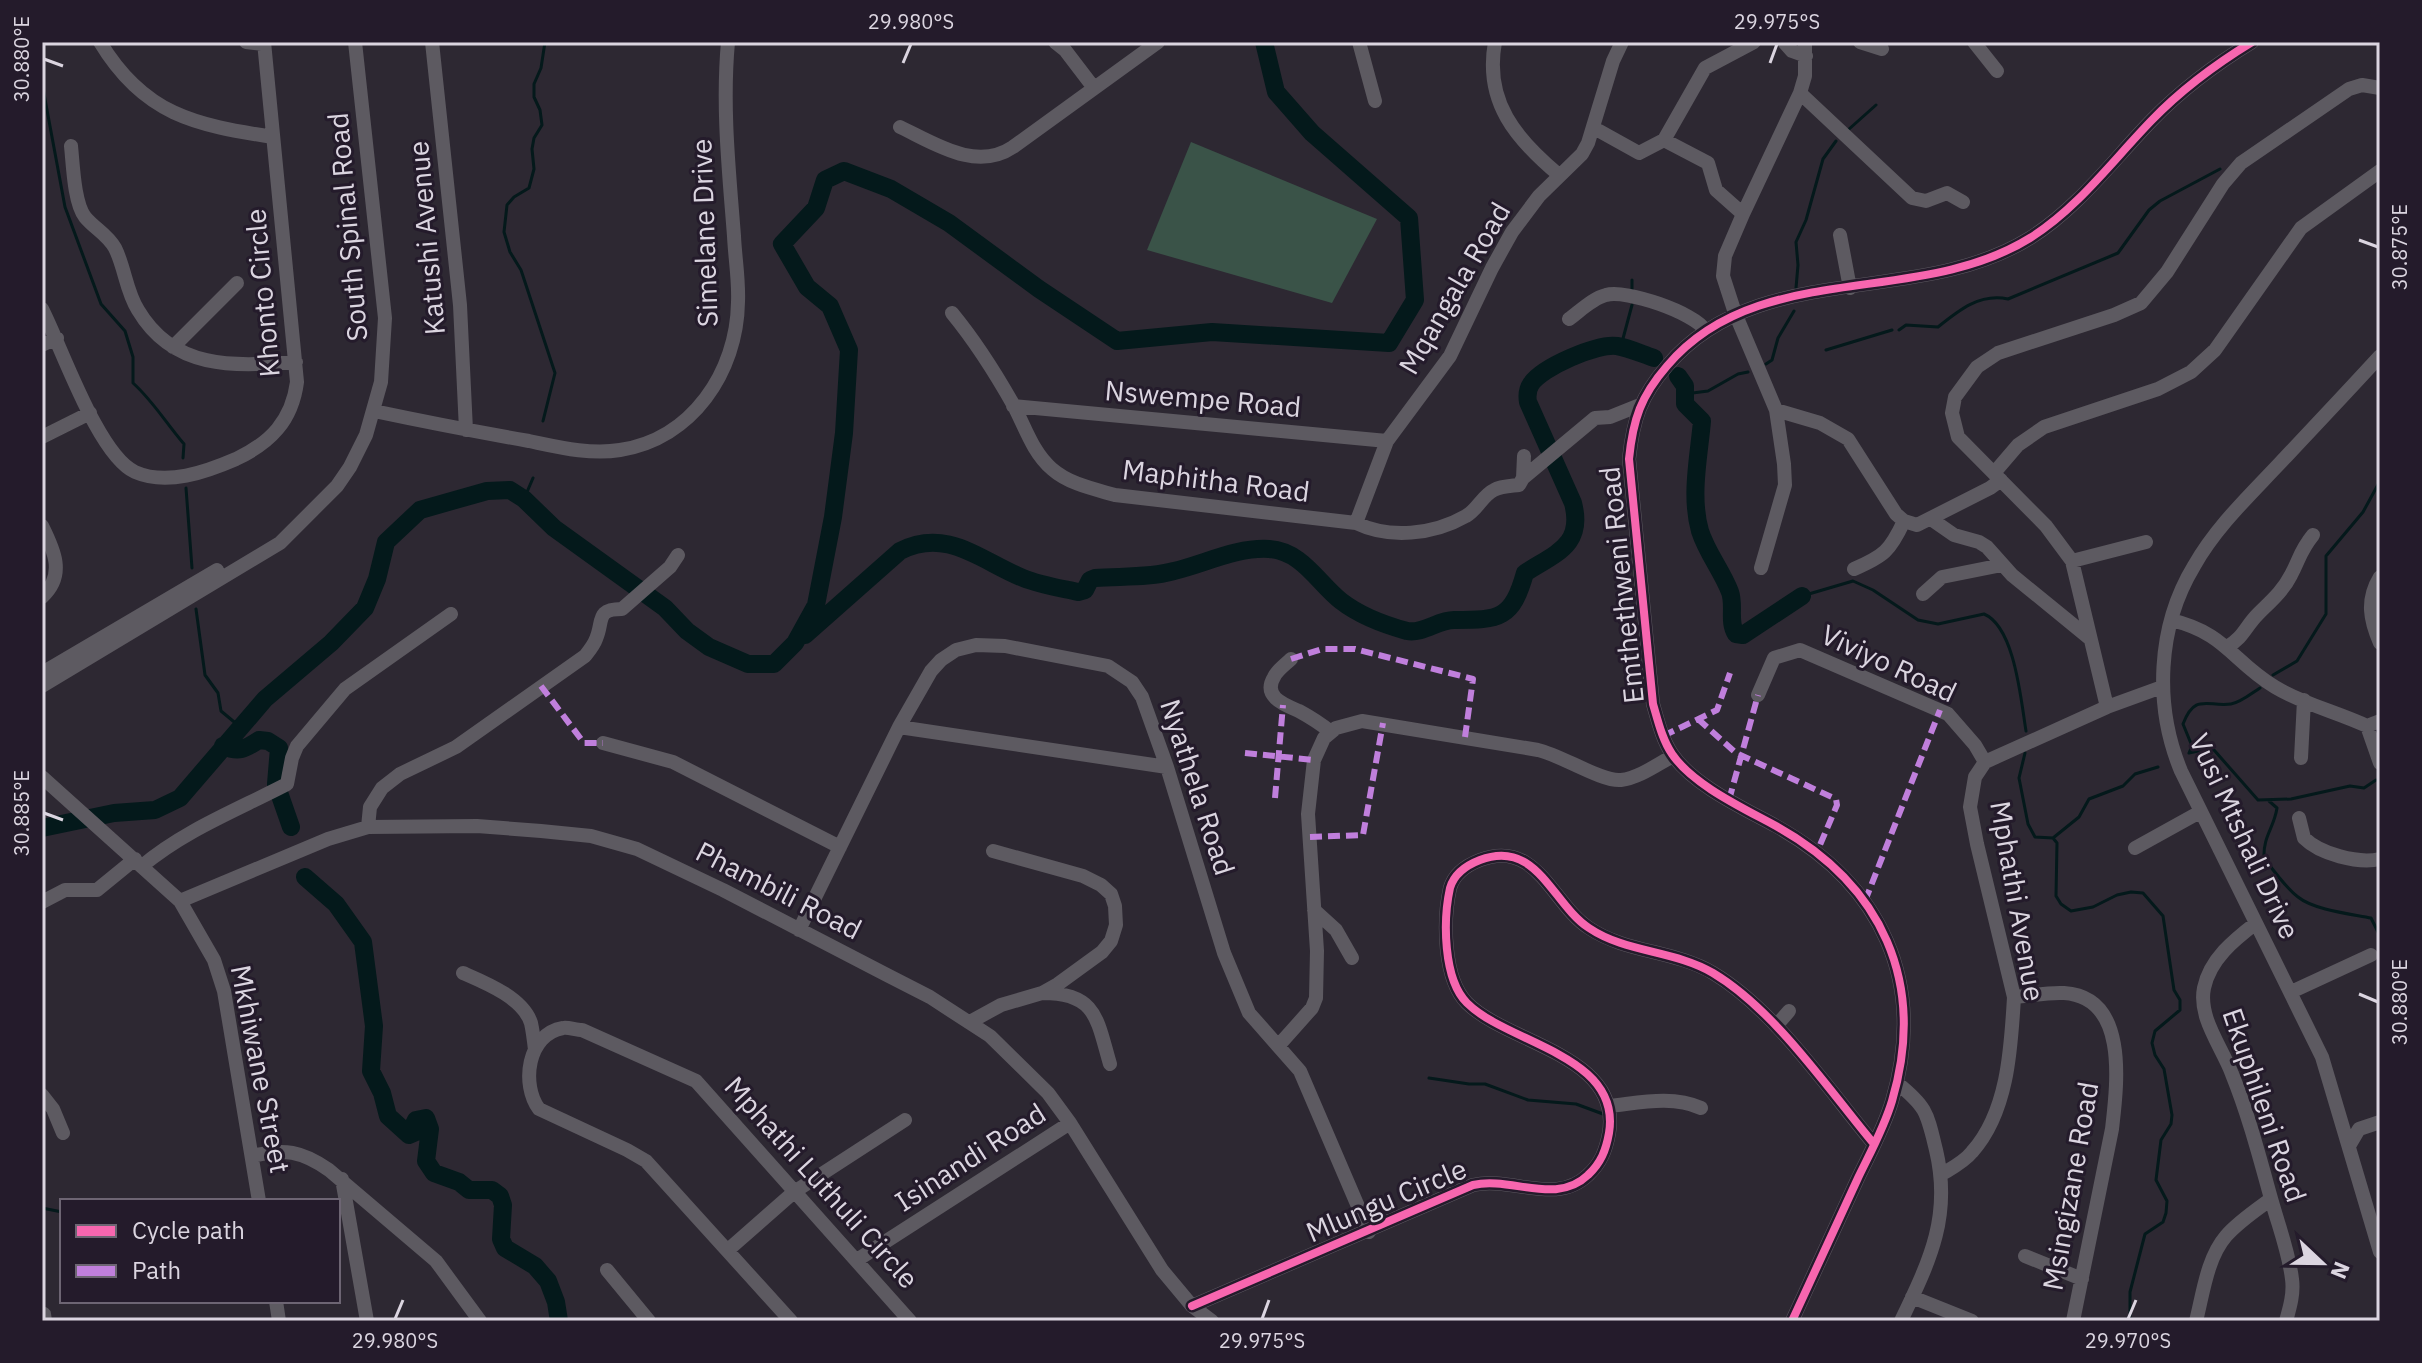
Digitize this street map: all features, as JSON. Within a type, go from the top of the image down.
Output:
[{"type":"street","points":[[100,42],[132,85],[173,114],[213,128],[273,137]]},
{"type":"street","points":[[246,42],[264,43]]},
{"type":"street","name":"South Spinal Road","points":[[42,686],[267,551],[323,502],[350,467],[366,435],[383,364],[385,318],[355,42]]},
{"type":"street","name":"Katushi Avenue","points":[[432,42],[460,305],[466,430]]},
{"type":"street","name":"Simelane Drive","points":[[374,411],[583,451],[620,450],[656,438],[678,426],[695,411],[728,364],[736,337],[739,301],[726,122],[728,42]]},
{"type":"street","points":[[1055,42],[1065,50],[1094,88]]},
{"type":"street","points":[[900,127],[967,156],[998,155],[1158,42]]},
{"type":"street","points":[[1359,42],[1375,101]]},
{"type":"street","points":[[1495,42],[1494,78],[1507,121],[1530,151],[1559,175]]},
{"type":"street","name":"Mqangala Road","points":[[1356,523],[1387,441],[1450,356],[1512,232],[1539,196],[1582,154],[1594,128],[1613,61],[1622,42]]},
{"type":"street","points":[[1594,128],[1639,153],[1664,140],[1700,72],[1754,42]]},
{"type":"street","points":[[1761,568],[1785,485],[1776,410],[1735,313],[1723,276],[1725,256],[1805,76],[1806,49],[1792,51],[1784,42]]},
{"type":"street","points":[[1860,42],[1882,49]]},
{"type":"street","points":[[1974,42],[1997,71]]},
{"type":"street","name":"Emthethweni Road","points":[[1792,1321],[1888,1113],[1897,1083],[1904,1039],[1903,990],[1886,936],[1854,886],[1817,852],[1694,776],[1673,756],[1663,736],[1653,704],[1629,459],[1632,431],[1640,405],[1672,360],[1705,330],[1735,313],[1774,300],[1946,273],[2003,254],[2029,239],[2071,206],[2167,105],[2228,56],[2252,42]]},
{"type":"street","name":"Khonto Circle","points":[[42,309],[110,450],[121,463],[134,471],[164,477],[199,473],[248,453],[277,433],[295,401],[297,382],[264,43]]},
{"type":"street","points":[[2107,707],[2072,561],[2046,526],[1966,447],[1954,427],[1952,413],[1955,397],[1977,367],[1998,353],[2114,315],[2141,303],[2167,272],[2223,184],[2241,163],[2349,89],[2362,85],[2380,88]]},
{"type":"street","points":[[1800,93],[1912,198],[1926,201],[1947,193],[1963,202]]},
{"type":"street","points":[[1664,140],[1708,163],[1716,190],[1743,214]]},
{"type":"street","points":[[71,146],[84,216],[109,237],[128,291],[151,327],[186,355],[218,364],[296,362]]},
{"type":"street","points":[[1776,410],[1820,423],[1848,439],[1896,514],[1904,521],[1917,525],[1990,488],[2018,445],[2044,427],[2158,389],[2191,372],[2215,350],[2301,228],[2380,171]]},
{"type":"street","points":[[1840,235],[1850,288]]},
{"type":"street","points":[[173,347],[237,283]]},
{"type":"street","points":[[1569,319],[1602,296],[1616,294],[1686,315],[1702,324],[1705,330]]},
{"type":"street","name":"Maphitha Road","points":[[952,313],[968,332],[1036,449],[1052,470],[1084,486],[1115,495],[1356,523],[1373,531],[1407,534],[1467,516],[1495,489],[1519,485],[1523,478],[1595,418],[1610,417],[1640,405]]},
{"type":"street","points":[[42,345],[57,338]]},
{"type":"street","name":"Vusi Mtshali Drive","points":[[2380,356],[2224,524],[2193,566],[2171,620],[2162,687],[2166,725],[2175,756],[2322,1057],[2380,1252]]},
{"type":"street","name":"Nswempe Road","points":[[1013,406],[1387,441]]},
{"type":"street","points":[[42,437],[90,413]]},
{"type":"street","points":[[1523,478],[1524,456]]},
{"type":"street","points":[[1931,519],[1954,535],[1979,542],[2088,637]]},
{"type":"street","points":[[1854,569],[1888,551],[1904,521]]},
{"type":"street","points":[[42,526],[57,559],[56,574],[42,597]]},
{"type":"street","name":"South Spinal Road","points":[[42,673],[187,587],[299,526]]},
{"type":"street","points":[[2227,647],[2241,639],[2257,615],[2281,590],[2292,574],[2299,553],[2313,535]]},
{"type":"street","points":[[2072,561],[2146,542]]},
{"type":"street","points":[[368,827],[370,807],[382,788],[400,774],[456,747],[585,656],[597,638],[599,621],[604,614],[626,605],[666,571],[678,555]]},
{"type":"street","points":[[1923,594],[1942,577],[2002,565]]},
{"type":"street","points":[[2380,577],[2373,588],[2370,607],[2380,643]]},
{"type":"street","points":[[42,902],[65,890],[97,890],[134,859],[161,850],[232,809],[287,784],[297,746],[345,689],[451,614]]},
{"type":"street","points":[[2171,620],[2203,630],[2275,687],[2373,724],[2380,763]]},
{"type":"street","name":"Nyathela Road","points":[[799,930],[899,727],[931,671],[941,660],[956,650],[976,645],[1005,646],[1097,662],[1118,672],[1132,682],[1142,697],[1167,767],[1224,953],[1249,1013],[1300,1071],[1369,1232]]},
{"type":"street","name":"Viviyo Road","points":[[1758,695],[1774,658],[1800,650],[1948,714],[1975,745],[1985,762]]},
{"type":"street","points":[[1291,659],[1274,675],[1272,694],[1283,705],[1331,732]]},
{"type":"street","name":"Mphathi Avenue","points":[[1942,1174],[1970,1155],[1991,1123],[2005,1076],[2014,997],[1970,807],[1975,777],[1985,762],[2107,707],[2162,687]]},
{"type":"street","points":[[2301,758],[2304,700]]},
{"type":"street","points":[[1279,1045],[1312,1008],[1316,998],[1308,814],[1314,760],[1324,738],[1331,732],[1344,724],[1362,721],[1397,726],[1555,754],[1617,780],[1631,777],[1673,756]]},
{"type":"street","points":[[899,727],[1167,767]]},
{"type":"street","points":[[603,743],[673,762],[840,847]]},
{"type":"street","name":"Mkhiwane Street","points":[[42,777],[180,901],[214,960],[224,991],[259,1199]]},
{"type":"street","points":[[2135,848],[2200,812]]},
{"type":"street","points":[[2299,818],[2304,838],[2318,848],[2349,858],[2380,859]]},
{"type":"street","name":"Phambili Road","points":[[180,901],[328,839],[368,827],[477,826],[591,836],[614,841],[677,867],[930,997],[970,1022],[1010,1053],[1048,1093],[1070,1123],[1162,1270],[1192,1306],[1212,1321]]},
{"type":"street","points":[[993,851],[1083,876],[1111,894],[1116,925],[1111,941],[1102,952],[1042,993]]},
{"type":"street","points":[[1701,1108],[1688,1102],[1664,1100],[1609,1106],[1599,1086],[1588,1074],[1467,1004],[1449,971],[1446,944],[1450,888],[1454,877],[1469,864],[1485,858],[1504,856],[1520,860],[1534,868],[1586,927],[1612,942],[1674,957],[1714,974],[1776,1026],[1874,1144]]},
{"type":"street","points":[[1314,910],[1336,930],[1352,958]]},
{"type":"street","name":"Ekuphileni Road","points":[[2256,923],[2228,945],[2215,962],[2208,975],[2203,1001],[2205,1014],[2232,1073],[2253,1132],[2293,1282],[2286,1321]]},
{"type":"street","points":[[2291,992],[2371,955]]},
{"type":"street","points":[[463,973],[499,991],[525,1012],[530,1021],[535,1050],[528,1082],[530,1098],[539,1109],[646,1161],[791,1321]]},
{"type":"street","points":[[970,1022],[1001,1005],[1042,993],[1064,993],[1089,1005],[1095,1014],[1110,1064]]},
{"type":"street","name":"Msingizane Road","points":[[2014,997],[2065,993],[2078,996],[2100,1010],[2113,1036],[2116,1052],[2112,1129],[2073,1321]]},
{"type":"street","points":[[1776,1026],[1789,1011]]},
{"type":"street","name":"Mphathi Luthuli Circle","points":[[535,1050],[545,1035],[563,1028],[582,1030],[696,1081],[910,1321]]},
{"type":"street","points":[[1897,1083],[1924,1107],[1942,1174],[1941,1220],[1936,1240],[1901,1321]]},
{"type":"street","points":[[42,1095],[53,1109],[63,1133]]},
{"type":"street","name":"Mlungu Circle","points":[[1192,1306],[1473,1185],[1487,1182],[1549,1190],[1573,1187],[1604,1156],[1610,1123],[1609,1106]]},
{"type":"street","points":[[728,1250],[794,1192],[905,1120]]},
{"type":"street","points":[[2349,1146],[2359,1129],[2380,1122]]},
{"type":"street","name":"Isinandi Road","points":[[857,1260],[1070,1123]]},
{"type":"street","points":[[252,1156],[287,1151],[311,1157],[342,1179],[436,1261],[480,1321]]},
{"type":"street","points":[[342,1179],[367,1321]]},
{"type":"street","points":[[2196,1321],[2219,1245],[2237,1225],[2271,1199]]},
{"type":"street","points":[[2025,1256],[2082,1279]]},
{"type":"street","points":[[607,1270],[649,1321]]},
{"type":"street","points":[[1912,1297],[1972,1321]]},
{"type":"green space","points":[[1191,142],[1377,219],[1332,303],[1147,250]]},
{"type":"waterway","points":[[543,421],[555,373],[521,270],[510,252],[504,232],[507,205],[529,188],[534,169],[532,149],[542,125],[534,97],[534,84],[541,68],[545,42]]},
{"type":"waterway","points":[[42,828],[114,813],[155,810],[180,798],[265,699],[331,643],[365,608],[377,579],[386,542],[420,510],[487,491],[510,490],[524,499],[554,528],[665,608],[687,631],[709,647],[748,664],[774,664],[795,643],[816,605],[833,517],[844,433],[849,350],[830,306],[807,287],[782,244],[816,208],[825,180],[844,171],[891,189],[949,223],[1117,341],[1212,332],[1389,343],[1415,300],[1409,218],[1312,133],[1276,92],[1264,42]]},
{"type":"waterway","points":[[42,83],[65,207],[101,304],[125,331],[133,357],[133,383],[184,444],[183,458]]},
{"type":"waterway","points":[[1848,130],[1876,105]]},
{"type":"waterway","points":[[1796,288],[1796,242],[1806,220],[1823,159],[1836,141]]},
{"type":"waterway","points":[[1899,330],[1906,325],[1938,327],[1979,301],[2008,299],[2118,253],[2149,210],[2220,169]]},
{"type":"waterway","points":[[1632,280],[1632,292]]},
{"type":"waterway","points":[[1621,346],[1632,305]]},
{"type":"waterway","points":[[1766,364],[1772,360],[1778,338],[1794,311]]},
{"type":"waterway","points":[[1826,350],[1892,330]]},
{"type":"waterway","points":[[805,635],[900,551],[933,543],[963,549],[1030,580],[1078,592],[1085,590],[1090,580],[1095,578],[1164,573],[1233,553],[1269,549],[1291,555],[1348,606],[1399,629],[1413,631],[1448,621],[1493,617],[1502,614],[1515,600],[1525,573],[1565,546],[1574,529],[1573,503],[1528,402],[1531,384],[1546,370],[1597,348],[1617,346],[1654,358]]},
{"type":"waterway","points":[[1685,394],[1708,391],[1738,374],[1748,372]]},
{"type":"waterway","points":[[1678,376],[1685,386],[1685,404],[1702,421],[1696,476],[1697,518],[1703,539],[1730,592],[1732,624],[1736,634],[1743,635],[1802,596]]},
{"type":"waterway","points":[[524,499],[533,478]]},
{"type":"waterway","points":[[2273,675],[2297,661],[2326,614],[2326,556],[2363,512],[2380,481]]},
{"type":"waterway","points":[[186,488],[192,568]]},
{"type":"waterway","points":[[1802,596],[1853,581],[1873,590],[1918,620],[1938,624],[1984,614],[2003,634],[2010,649],[2026,731]]},
{"type":"waterway","points":[[196,609],[205,675],[218,693],[221,711],[239,726]]},
{"type":"waterway","points":[[2260,688],[2235,703],[2202,704],[2192,708],[2183,724],[2192,746],[2189,753],[2214,750],[2258,800],[2291,799],[2350,786],[2364,788],[2376,780]]},
{"type":"waterway","points":[[223,746],[242,749],[259,740],[268,741],[279,748],[276,784],[291,827]]},
{"type":"waterway","points":[[2025,753],[2019,778],[2028,824],[2035,837],[2053,838],[2057,843],[2056,896],[2061,904],[2071,911],[2093,907],[2117,895],[2143,893],[2163,916],[2174,990],[2180,1000],[2180,1010],[2155,1031],[2152,1043],[2164,1069],[2172,1115],[2171,1124],[2161,1140],[2156,1180],[2167,1201],[2163,1222],[2145,1234],[2130,1292],[2130,1321]]},
{"type":"waterway","points":[[2053,838],[2079,817],[2089,799],[2123,786],[2135,774],[2158,767]]},
{"type":"waterway","points":[[2269,801],[2277,808],[2265,844],[2264,858],[2280,879],[2298,897],[2313,905],[2371,918],[2380,936]]},
{"type":"waterway","points":[[305,877],[336,904],[363,942],[374,1026],[371,1071],[382,1093],[388,1116],[409,1135],[416,1132],[416,1120],[426,1118],[430,1129],[426,1161],[434,1173],[459,1182],[469,1190],[492,1190],[500,1196],[503,1205],[501,1239],[505,1248],[535,1266],[548,1281],[559,1321]]},
{"type":"waterway","points":[[1429,1078],[1485,1084],[1528,1100],[1576,1104],[1603,1114]]},
{"type":"waterway","points":[[42,1208],[60,1212]]},
{"type":"marked path","points":[[1291,659],[1322,649],[1355,649],[1473,679],[1465,737]]},
{"type":"marked path","points":[[1663,736],[1717,710],[1730,673]]},
{"type":"marked path","points":[[541,686],[584,743],[603,743]]},
{"type":"marked path","points":[[1729,800],[1758,695]]},
{"type":"marked path","points":[[1275,798],[1283,705]]},
{"type":"marked path","points":[[1865,901],[1940,710]]},
{"type":"marked path","points":[[1698,719],[1736,753],[1836,799],[1837,805],[1817,852]]},
{"type":"marked path","points":[[1310,837],[1363,835],[1383,723]]},
{"type":"marked path","points":[[1245,753],[1314,760]]},
{"type":"cycle path","points":[[1792,1321],[1881,1131],[1892,1101],[1901,1057],[1904,1016],[1899,977],[1887,941],[1869,908],[1844,877],[1813,850],[1705,786],[1681,765],[1666,742],[1653,704],[1629,459],[1640,409],[1667,366],[1704,332],[1746,310],[1792,296],[1939,272],[1986,259],[2030,238],[2064,213],[2175,98],[2212,68],[2252,42]]},
{"type":"cycle path","points":[[1192,1306],[1473,1185],[1488,1183],[1562,1188],[1588,1175],[1600,1161],[1609,1133],[1608,1107],[1598,1086],[1581,1068],[1485,1017],[1467,1003],[1453,979],[1446,932],[1450,888],[1462,871],[1480,860],[1500,856],[1516,858],[1542,877],[1589,928],[1618,942],[1698,965],[1736,989],[1800,1052],[1874,1144]]}]
